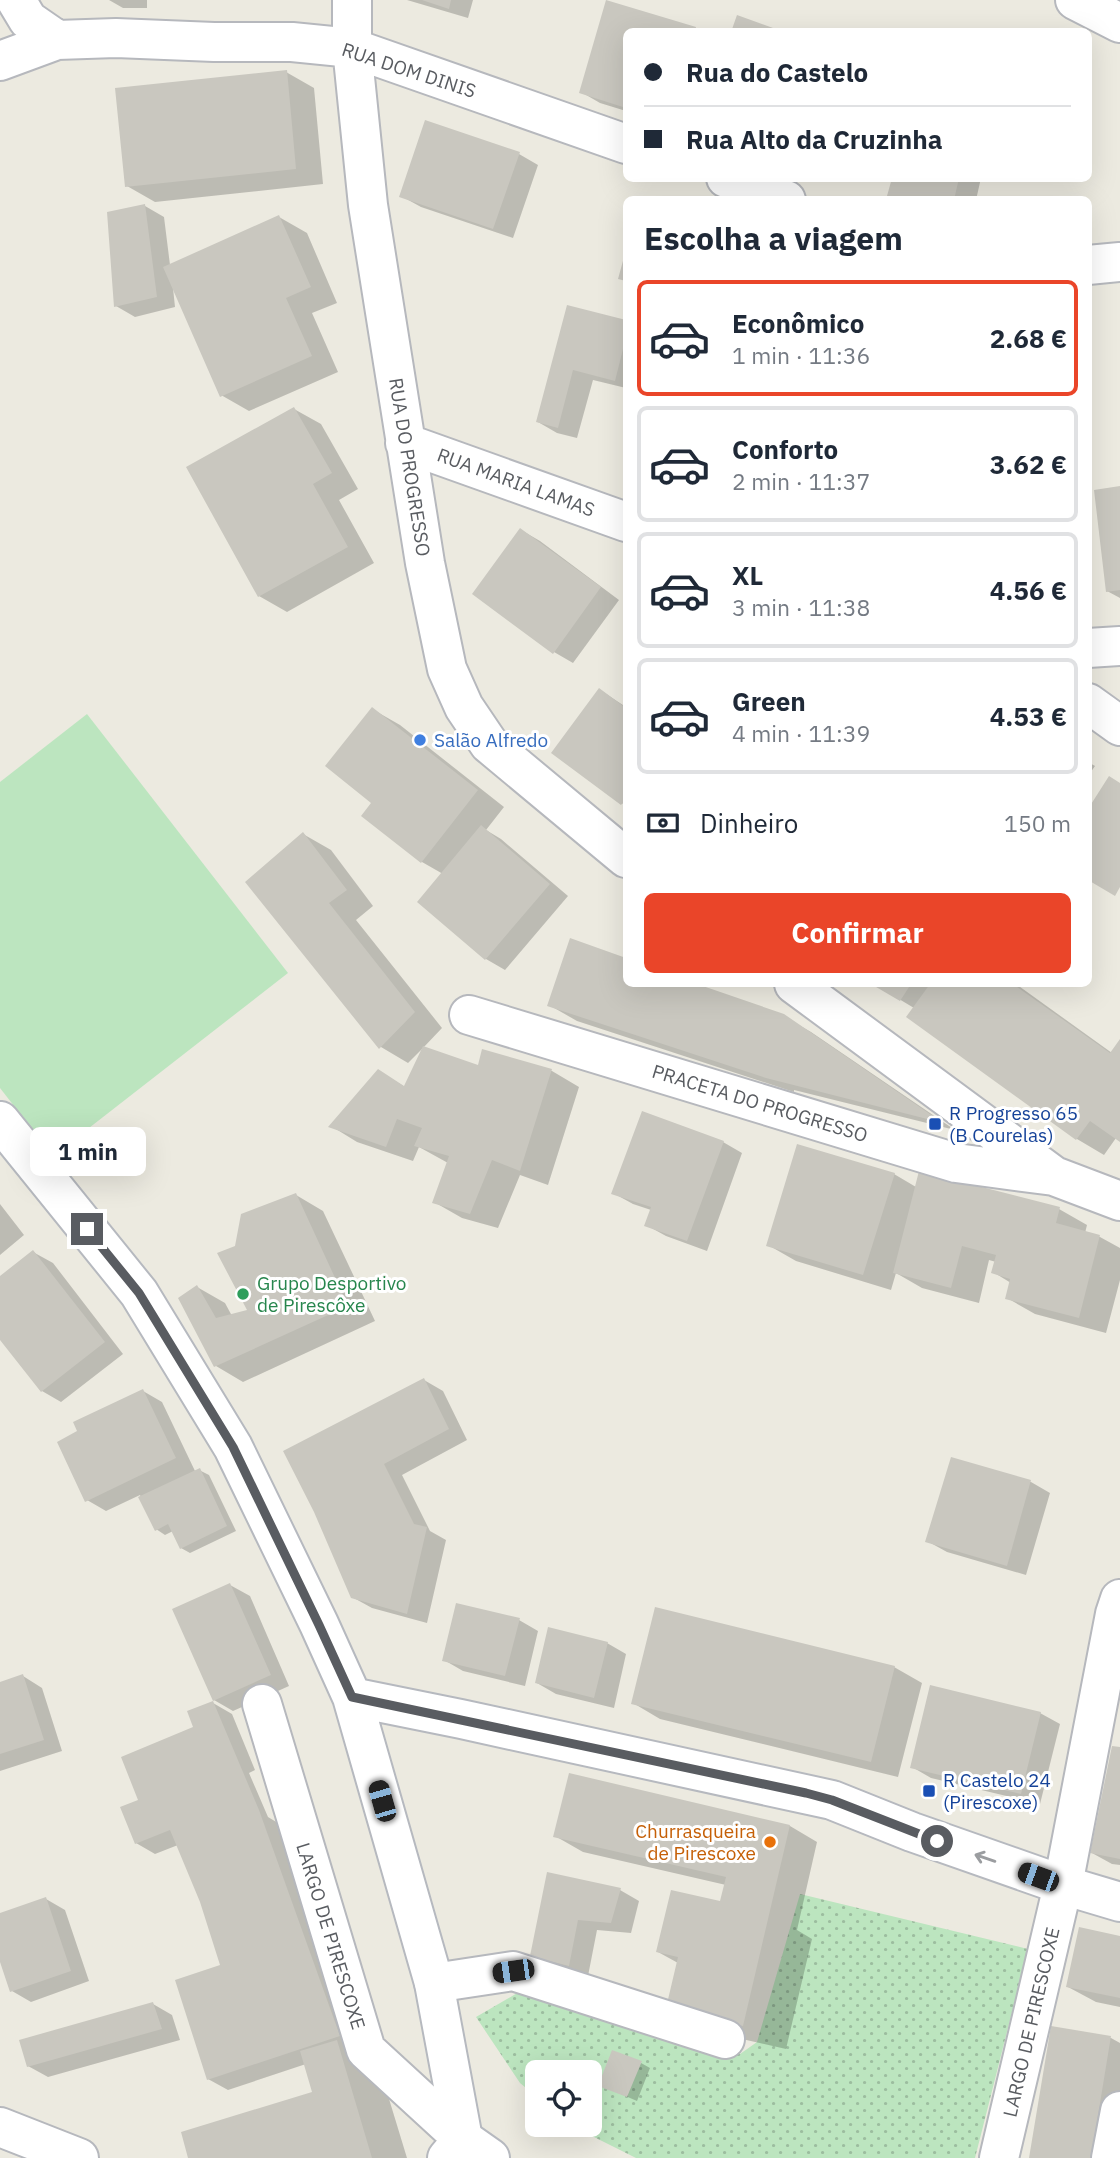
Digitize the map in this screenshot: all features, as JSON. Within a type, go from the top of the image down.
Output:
[{"type":"street","points":[[16,0],[28,20],[57,40]]},
{"type":"street","name":"RUA DO PROGRESSO","points":[[352,0],[352,48],[368,205],[425,563],[447,669],[464,707],[489,744],[623,856]]},
{"type":"street","points":[[1075,0],[1120,23]]},
{"type":"street","name":"RUA DOM DINIS","points":[[0,61],[57,40],[116,38],[214,43],[292,42],[352,48],[623,143]]},
{"type":"street","points":[[737,182],[775,196]]},
{"type":"street","points":[[1092,265],[1120,262]]},
{"type":"street","name":"RUA MARIA LAMAS","points":[[405,443],[623,521]]},
{"type":"street","points":[[1092,648],[1120,646]]},
{"type":"street","points":[[1092,706],[1120,726]]},
{"type":"street","points":[[798,987],[1054,1177],[1120,1201]]},
{"type":"street","name":"PRACETA DO PROGRESSO","points":[[469,1015],[956,1163],[1054,1177]]},
{"type":"street","points":[[0,1121],[139,1293],[233,1447],[352,1697],[434,1983],[467,2152]]},
{"type":"street","name":"LARGO DE PIRESCOXE","points":[[999,2158],[1063,1885],[1120,1599]]},
{"type":"street","points":[[352,1697],[832,1800],[912,1832],[1120,1902]]},
{"type":"street","name":"LARGO DE PIRESCOXE","points":[[261,1704],[366,2050],[467,2152]]},
{"type":"street","points":[[434,1983],[513,1971],[725,2039]]},
{"type":"street","points":[[1111,2158],[1120,2111]]},
{"type":"street","points":[[0,2127],[79,2158]]},
{"type":"green space","points":[[87,714],[288,973],[53,1156],[0,1088],[0,782]]},
{"type":"green space","points":[[800,1894],[1028,1949],[975,2158],[636,2158],[594,2137],[602,2137],[602,2060],[525,2060],[525,2087],[476,2017],[519,1992],[740,2054],[757,2042]]},
{"type":"building","points":[[422,0],[451,0],[449,9]]},
{"type":"building","points":[[606,0],[696,27],[623,28],[623,107],[579,93]]},
{"type":"building","points":[[737,15],[773,28],[732,28]]},
{"type":"building","points":[[287,70],[296,169],[125,187],[115,88]]},
{"type":"building","points":[[425,120],[520,152],[493,229],[399,197]]},
{"type":"building","points":[[891,182],[958,182],[955,196],[887,196]]},
{"type":"building","points":[[145,204],[157,297],[114,307],[107,212]]},
{"type":"building","points":[[279,215],[311,287],[286,298],[312,356],[220,397],[163,267]]},
{"type":"building","points":[[623,261],[623,280],[618,279]]},
{"type":"building","points":[[567,305],[623,319],[623,349],[615,381],[573,370],[558,428],[536,422]]},
{"type":"building","points":[[294,407],[332,473],[313,484],[348,547],[258,597],[186,467]]},
{"type":"building","points":[[1120,486],[1120,590],[1106,592],[1094,490]]},
{"type":"building","points":[[520,528],[601,587],[553,654],[472,594]]},
{"type":"building","points":[[599,688],[623,706],[623,803],[621,805],[551,753]]},
{"type":"building","points":[[372,707],[478,790],[421,863],[361,816],[371,803],[325,766]]},
{"type":"building","points":[[1109,776],[1120,783],[1120,887],[1115,896],[1092,882],[1092,803]]},
{"type":"building","points":[[481,825],[550,884],[485,960],[417,902]]},
{"type":"building","points":[[303,832],[347,890],[329,903],[415,1012],[379,1049],[245,882]]},
{"type":"building","points":[[570,938],[623,957],[623,987],[706,987],[784,1014],[943,1123],[766,1078],[547,1006]]},
{"type":"building","points":[[876,987],[909,987],[900,1001]]},
{"type":"building","points":[[928,987],[1017,987],[1110,1053],[1120,1039],[1120,1142],[1090,1121],[1076,1140],[906,1017]]},
{"type":"building","points":[[423,1046],[478,1065],[482,1049],[552,1069],[520,1171],[492,1160],[470,1214],[432,1203],[449,1156],[414,1146],[422,1128],[397,1119],[386,1147],[328,1127],[378,1069],[404,1086]]},
{"type":"building","points":[[642,1111],[724,1141],[687,1241],[644,1226],[651,1207],[611,1194]]},
{"type":"building","points":[[797,1144],[895,1173],[863,1275],[766,1246]]},
{"type":"building","points":[[919,1171],[1060,1207],[1056,1223],[1100,1235],[1079,1318],[1005,1299],[1010,1279],[991,1273],[996,1255],[962,1246],[951,1288],[893,1273]]},
{"type":"building","points":[[296,1193],[348,1306],[214,1367],[178,1298],[197,1285],[216,1318],[247,1310],[217,1253],[235,1246],[241,1214]]},
{"type":"building","points":[[33,1250],[105,1342],[41,1392],[0,1340],[0,1276]]},
{"type":"building","points":[[424,1378],[449,1429],[384,1464],[414,1524],[427,1527],[407,1614],[351,1598],[314,1512],[283,1451]]},
{"type":"building","points":[[143,1389],[176,1458],[85,1502],[57,1442],[77,1431],[73,1422]]},
{"type":"building","points":[[951,1457],[1031,1480],[1007,1566],[925,1542]]},
{"type":"building","points":[[200,1468],[227,1526],[180,1549],[168,1524],[155,1531],[138,1497]]},
{"type":"building","points":[[230,1583],[271,1675],[213,1701],[172,1609]]},
{"type":"building","points":[[456,1603],[520,1618],[505,1676],[442,1661]]},
{"type":"building","points":[[655,1607],[895,1666],[871,1762],[631,1704]]},
{"type":"building","points":[[548,1627],[608,1642],[594,1698],[535,1683]]},
{"type":"building","points":[[23,1674],[44,1740],[0,1754],[0,1682]]},
{"type":"building","points":[[930,1685],[1041,1712],[1021,1794],[910,1768]]},
{"type":"building","points":[[213,1701],[259,1810],[340,2036],[207,2080],[175,1980],[220,1965],[200,1902],[170,1830],[135,1844],[120,1807],[138,1800],[121,1757],[193,1727],[187,1711]]},
{"type":"building","points":[[1112,1746],[1120,1747],[1120,1859],[1090,1853]]},
{"type":"building","points":[[569,1773],[790,1825],[743,2026],[666,2008],[678,1957],[656,1952],[671,1890],[720,1901],[726,1877],[553,1837]]},
{"type":"building","points":[[547,1872],[621,1888],[611,1923],[578,1920],[569,1966],[530,1956]]},
{"type":"building","points":[[46,1897],[71,1971],[10,1992],[0,1962],[0,1913]]},
{"type":"building","points":[[1079,1927],[1120,1936],[1120,1998],[1066,1987]]},
{"type":"building","points":[[153,2002],[162,2029],[27,2067],[19,2040]]},
{"type":"building","points":[[1051,2026],[1111,2036],[1091,2158],[1029,2158]]},
{"type":"building","points":[[337,2040],[372,2158],[188,2158],[181,2132],[312,2092],[300,2051]]},
{"type":"building","points":[[612,2050],[642,2061],[627,2097],[602,2088],[602,2076]]},
{"type":"place","name":"Salão Alfredo","points":[[420,740]]},
{"type":"place","name":"R Progresso 65 (B Courelas)","points":[[935,1124]]},
{"type":"place","name":"Grupo Desportivo de Pirescôxe","points":[[243,1294]]},
{"type":"place","name":"R Castelo 24 (Pirescoxe)","points":[[929,1791]]},
{"type":"place","name":"Churrasqueira de Pirescoxe","points":[[770,1842]]},
{"type":"route","points":[[87,1229],[139,1293],[233,1447],[352,1697],[806,1793],[832,1800],[937,1841]]}]
